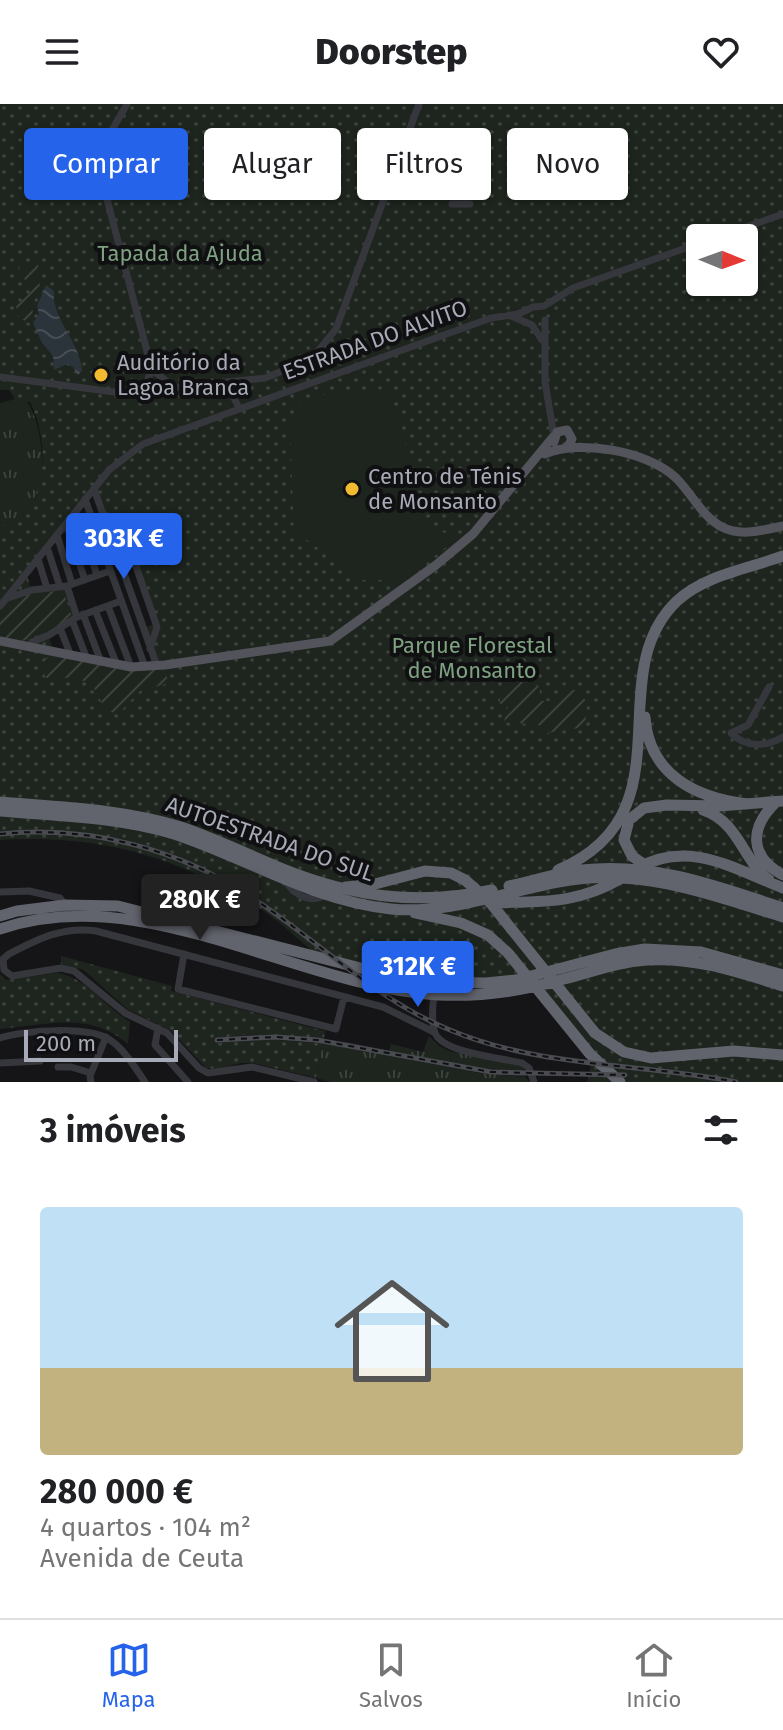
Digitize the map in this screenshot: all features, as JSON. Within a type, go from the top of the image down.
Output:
[{"type":"highway","points":[[545,878],[573,863],[600,842],[627,803],[637,768],[646,656],[655,632],[669,610],[692,590],[712,580],[783,556]]},
{"type":"highway","points":[[655,632],[648,659],[645,696],[645,722],[655,751],[670,773],[689,788],[715,799],[747,804]]},
{"type":"highway","points":[[652,870],[636,860],[627,849],[624,836],[629,820],[639,811],[650,806],[780,801]]},
{"type":"highway","points":[[780,801],[761,819],[757,841],[764,861],[783,875]]},
{"type":"highway","name":"AUTOESTRADA DO SUL","points":[[0,802],[98,810],[157,821],[338,888],[391,898],[496,896],[621,873]]},
{"type":"highway","points":[[691,806],[725,821],[758,869],[783,888]]},
{"type":"highway","name":"AUTOESTRADA DO SUL","points":[[0,811],[107,821],[153,829],[206,846],[326,895],[399,909],[473,903],[545,878],[580,870],[621,873]]},
{"type":"highway","points":[[496,896],[552,901],[592,894],[666,856],[697,856],[783,888]]},
{"type":"highway","points":[[338,888],[375,884],[417,872],[434,870],[451,873],[480,891],[603,1040],[624,1052],[651,1058],[734,1051],[783,1055]]},
{"type":"highway","points":[[621,873],[652,870],[685,877],[783,908]]},
{"type":"highway","points":[[621,873],[669,882],[783,917]]},
{"type":"highway","points":[[0,929],[65,910],[106,904],[146,911],[276,952]]},
{"type":"highway","points":[[399,909],[471,926],[494,940],[590,1054],[620,1082]]},
{"type":"highway","points":[[0,916],[17,911],[65,910],[139,921],[376,972],[463,996],[503,993],[543,985],[646,955],[727,968],[783,986]]},
{"type":"highway","points":[[435,988],[516,980],[604,956],[701,952],[783,975]]},
{"type":"main road","points":[[0,641],[131,667],[161,666],[312,646],[338,637],[473,534],[559,431],[569,432],[593,447]]},
{"type":"main road","points":[[565,448],[572,442],[569,432]]},
{"type":"main road","points":[[554,437],[555,445],[565,448]]},
{"type":"main road","points":[[538,457],[565,448],[593,447],[651,462],[676,478],[709,517],[722,527],[741,532],[783,526]]},
{"type":"street","points":[[113,128],[127,104]]},
{"type":"street","points":[[0,377],[111,393],[265,378],[297,365],[318,351],[336,329],[419,104]]},
{"type":"street","points":[[107,200],[152,370],[173,386]]},
{"type":"street","points":[[452,204],[470,204]]},
{"type":"street","points":[[755,224],[783,214]]},
{"type":"street","name":"ESTRADA DO ALVITO","points":[[0,606],[85,499],[120,460],[143,444],[491,318],[556,300],[573,288],[686,248]]},
{"type":"street","name":"ESTRADA DO ALVITO","points":[[545,318],[556,300]]},
{"type":"street","points":[[538,306],[543,309],[545,318],[546,389],[554,437]]},
{"type":"street","points":[[528,310],[526,315],[544,346]]},
{"type":"street","points":[[509,315],[539,325],[545,318]]},
{"type":"street","points":[[143,390],[152,370]]},
{"type":"street","points":[[231,392],[239,381]]},
{"type":"street","points":[[223,382],[239,408]]},
{"type":"street","points":[[550,409],[557,422],[569,432]]},
{"type":"street","points":[[94,489],[150,649],[161,666]]},
{"type":"street","points":[[85,499],[145,667]]},
{"type":"street","points":[[76,512],[97,575]]},
{"type":"street","points":[[102,513],[123,529],[157,627],[150,649]]},
{"type":"street","points":[[66,524],[85,580]]},
{"type":"street","points":[[57,535],[66,586]]},
{"type":"street","points":[[47,547],[66,586],[87,659]]},
{"type":"street","points":[[38,559],[47,588]]},
{"type":"street","points":[[7,598],[32,590],[66,586],[110,571]]},
{"type":"street","points":[[26,574],[32,590]]},
{"type":"street","points":[[116,587],[140,578]]},
{"type":"street","points":[[29,647],[32,642],[77,617],[121,601]]},
{"type":"street","points":[[108,606],[131,667]]},
{"type":"street","points":[[95,610],[117,665]]},
{"type":"street","points":[[77,617],[101,662]]},
{"type":"street","points":[[60,628],[71,656]]},
{"type":"street","points":[[49,635],[55,652]]},
{"type":"street","points":[[769,687],[748,725],[731,733],[742,741],[760,745],[783,737]]},
{"type":"street","points":[[0,892],[29,891],[60,898],[65,910]]},
{"type":"street","points":[[134,941],[139,921]]},
{"type":"street","points":[[314,1082],[290,1079],[247,1066],[208,1073],[199,1068],[172,1037],[125,1013],[70,969],[15,976],[4,970],[2,962],[7,955],[39,938],[60,931],[89,930],[386,1008],[434,1032],[447,1046],[522,1063],[531,1071],[534,1082]]},
{"type":"street","points":[[184,954],[178,989],[218,1001],[336,1029],[344,997]]},
{"type":"street","points":[[434,1032],[435,988]]},
{"type":"street","points":[[158,1028],[155,1045],[188,1082]]},
{"type":"street","points":[[0,1038],[76,1030],[106,1037],[122,1051],[145,1082]]},
{"type":"street","points":[[58,1067],[71,1067],[91,1078],[106,1037]]},
{"type":"street","points":[[0,1063],[40,1061]]},
{"type":"shaded area","points":[[252,1034],[347,1042],[457,1065],[525,1073],[525,1077],[467,1071],[323,1043],[257,1039],[217,1043],[216,1037]]},
{"type":"green space","name":"Parque Florestal de Monsanto","points":[[0,104],[783,104],[783,1082],[587,1082],[592,1062],[526,983],[466,987],[427,985],[346,970],[323,959],[261,909],[168,862],[104,845],[36,839],[0,840],[0,527],[16,519],[29,507],[37,492],[42,455],[37,418],[30,402],[16,401],[9,390],[0,390]],"holes":[[[95,486],[112,532],[125,527],[157,623],[146,627],[160,666],[53,650],[48,635],[78,616],[66,584],[31,588],[26,572]]]},
{"type":"green space","points":[[23,262],[38,264],[40,288],[31,308],[29,323],[19,318],[16,306],[31,292],[19,268]]},
{"type":"green space","name":"Centro de Ténis de Monsanto","points":[[389,388],[413,469],[408,509],[455,540],[398,585],[390,580],[360,580],[294,530],[290,428],[298,403],[326,394],[363,393]]},
{"type":"green space","points":[[22,397],[29,405],[39,431],[42,480],[32,507],[19,519],[0,529],[0,403]]},
{"type":"green space","points":[[63,590],[72,617],[50,631],[19,642],[0,638],[1,611],[5,606],[29,596]]},
{"type":"green space","points":[[53,655],[164,669],[169,683],[140,691],[122,710],[114,713],[106,710],[91,683],[73,678],[46,678],[42,668],[44,659]]},
{"type":"green space","points":[[511,680],[537,681],[542,701],[559,701],[563,685],[583,694],[587,706],[585,727],[540,734],[540,725],[504,722],[508,705],[500,704],[500,696]]},
{"type":"green space","points":[[61,956],[172,986],[171,991],[325,1031],[324,1039],[252,1034],[217,1038],[218,1043],[257,1039],[323,1043],[316,1078],[253,1063],[206,1068],[170,1030],[127,1009],[84,970],[61,964]]},
{"type":"green space","points":[[58,973],[87,987],[130,1022],[128,1044],[98,1027],[83,1024],[51,1023],[0,1029],[0,974],[6,980]]},
{"type":"green space","points":[[429,1036],[449,1051],[521,1066],[525,1073],[457,1065],[389,1051],[391,1044],[423,1052]]},
{"type":"green space","points":[[323,1043],[479,1073],[525,1077],[530,1082],[331,1082],[316,1078]]},
{"type":"water","points":[[46,285],[54,291],[57,311],[77,350],[82,371],[78,375],[67,364],[54,370],[53,356],[42,343],[33,323],[39,314],[37,306]]},
{"type":"railway","points":[[0,834],[67,833],[100,837],[133,844],[196,866],[254,899],[397,1003],[423,1018],[484,1042],[555,1058],[736,1082]]},
{"type":"railway","points":[[217,1040],[276,1037],[317,1040],[491,1072],[625,1075]]},
{"type":"place","name":"Auditório da Lagoa Branca","points":[[101,375]]},
{"type":"place","name":"Centro de Ténis de Monsanto","points":[[352,489]]},
{"type":"park label","name":"Tapada da Ajuda","points":[[180,253]]}]
